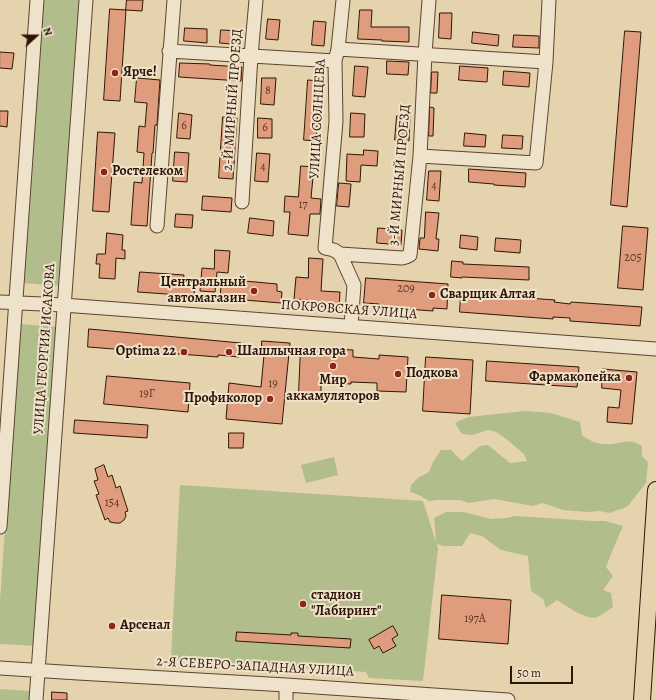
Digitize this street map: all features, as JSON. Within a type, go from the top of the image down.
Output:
[{"type":"main road","points":[[642,700],[656,490]]},
{"type":"street","points":[[0,527],[36,0]]},
{"type":"street","name":"УЛИЦА ГЕОРГИЯ ИСАКОВА","points":[[36,700],[63,305],[86,0]]},
{"type":"street","points":[[157,226],[174,0]]},
{"type":"street","name":"2-Й МИРНЫЙ ПРОЕЗД","points":[[242,202],[256,0]]},
{"type":"street","name":"УЛИЦА СОЛНЦЕВА","points":[[340,254],[334,250],[325,248],[336,121],[337,55],[343,0]]},
{"type":"street","name":"3-Й МИРНЫЙ ПРОЕЗД","points":[[340,254],[402,258],[406,258],[410,255],[420,156],[429,0]]},
{"type":"street","points":[[420,156],[536,163],[546,62],[549,0]]},
{"type":"street","points":[[169,51],[251,56],[425,54],[546,62]]},
{"type":"street","points":[[340,254],[354,285],[351,326]]},
{"type":"street","name":"ПОКРОВСКАЯ УЛИЦА","points":[[0,302],[63,305],[656,349]]},
{"type":"street","name":"2-Я СЕВЕРО-ЗАПАДНАЯ УЛИЦА","points":[[0,668],[508,700]]},
{"type":"street","points":[[286,685],[286,700]]},
{"type":"green space","points":[[42,0],[81,0],[61,286],[22,283]]},
{"type":"green space","points":[[19,324],[60,327],[36,646],[0,644],[0,601]]},
{"type":"green space","points":[[525,411],[551,413],[580,422],[582,435],[597,443],[613,444],[629,441],[637,443],[642,446],[642,456],[648,462],[646,483],[628,506],[609,513],[600,511],[587,512],[563,510],[543,503],[533,506],[494,499],[469,503],[460,500],[429,501],[410,492],[411,485],[419,477],[429,472],[433,462],[441,450],[451,450],[462,461],[480,446],[488,445],[510,463],[527,461],[524,454],[496,432],[488,430],[472,435],[462,434],[455,423],[468,417]]},
{"type":"green space","points":[[334,457],[338,475],[306,483],[301,465]]},
{"type":"green space","name":"стадион \"Лабиринт\"","points":[[180,485],[423,501],[436,542],[434,518],[446,512],[464,512],[491,519],[515,516],[605,521],[623,526],[606,567],[613,576],[603,590],[611,593],[613,607],[593,618],[576,612],[557,600],[546,608],[543,599],[531,591],[528,556],[501,550],[482,536],[470,533],[462,546],[443,546],[437,544],[438,549],[423,681],[369,678],[366,672],[171,659]]},
{"type":"green space","points":[[0,689],[31,691],[31,700],[0,700]]},
{"type":"building","points":[[127,0],[143,0],[142,11],[126,10]]},
{"type":"building","points":[[110,9],[126,10],[120,101],[104,100]]},
{"type":"building","points":[[360,10],[372,10],[371,27],[409,27],[409,42],[358,39]]},
{"type":"building","points":[[440,13],[452,13],[451,39],[439,38]]},
{"type":"building","points":[[268,19],[280,20],[278,40],[266,39]]},
{"type":"building","points":[[314,21],[326,22],[324,46],[312,45]]},
{"type":"building","points":[[185,28],[207,29],[207,43],[184,41]]},
{"type":"building","points":[[221,30],[242,31],[241,45],[220,43]]},
{"type":"building","points":[[625,31],[641,32],[627,207],[611,205]]},
{"type":"building","points":[[473,32],[499,35],[498,46],[472,43]]},
{"type":"building","points":[[514,35],[539,36],[539,48],[513,47]]},
{"type":"building","points":[[0,52],[14,53],[12,69],[0,68]]},
{"type":"building","points":[[387,61],[409,62],[408,75],[387,74]]},
{"type":"building","points":[[180,63],[242,67],[241,81],[179,77]]},
{"type":"building","points":[[355,66],[368,67],[365,97],[353,96]]},
{"type":"building","points":[[460,66],[488,68],[487,82],[459,80]]},
{"type":"building","points":[[504,71],[530,73],[529,87],[503,85]]},
{"type":"building","points":[[432,72],[438,72],[437,93],[431,93]]},
{"type":"building","points":[[137,78],[160,80],[157,125],[155,125],[152,153],[147,226],[131,225],[134,182],[142,183],[144,153],[137,152],[139,126],[145,127],[147,103],[135,102]]},
{"type":"building","points":[[262,78],[276,78],[274,105],[261,104]]},
{"type":"building","points":[[308,80],[320,81],[316,141],[304,140]]},
{"type":"building","points":[[430,107],[434,108],[433,136],[429,136]]},
{"type":"building","points":[[0,111],[8,111],[7,127],[0,126]]},
{"type":"building","points":[[179,113],[192,115],[190,139],[177,138]]},
{"type":"building","points":[[351,113],[365,114],[364,137],[350,137]]},
{"type":"building","points":[[397,116],[410,116],[409,141],[395,140]]},
{"type":"building","points":[[223,117],[237,118],[233,179],[219,178]]},
{"type":"building","points":[[258,118],[272,119],[272,138],[258,138]]},
{"type":"building","name":"Ростелеком","points":[[98,132],[115,133],[109,212],[93,211]]},
{"type":"building","points":[[465,133],[486,135],[485,147],[464,146]]},
{"type":"building","points":[[503,135],[523,136],[522,149],[502,148]]},
{"type":"building","points":[[364,150],[378,151],[377,166],[361,165],[360,182],[346,181],[347,154],[363,155]]},
{"type":"building","points":[[175,152],[189,153],[187,182],[173,181]]},
{"type":"building","points":[[257,153],[270,154],[268,182],[255,181]]},
{"type":"building","points":[[301,166],[314,167],[311,198],[321,199],[320,214],[310,214],[308,236],[288,234],[290,212],[284,212],[285,196],[298,197]]},
{"type":"building","points":[[469,169],[526,173],[525,187],[469,182]]},
{"type":"building","points":[[429,171],[441,171],[439,201],[427,200]]},
{"type":"building","points":[[339,183],[351,184],[349,207],[337,206]]},
{"type":"building","points":[[203,196],[232,198],[231,212],[202,210]]},
{"type":"building","points":[[426,212],[439,213],[436,239],[439,239],[438,251],[419,249],[420,238],[424,238]]},
{"type":"building","points":[[176,214],[193,215],[192,228],[175,227]]},
{"type":"building","points":[[250,218],[274,221],[273,236],[248,233]]},
{"type":"building","points":[[623,226],[648,228],[643,290],[618,288]]},
{"type":"building","points":[[378,228],[402,230],[401,245],[377,243]]},
{"type":"building","points":[[107,233],[123,235],[122,250],[125,250],[125,259],[116,258],[115,279],[99,278],[100,264],[96,264],[97,254],[105,254]]},
{"type":"building","points":[[461,235],[478,237],[477,250],[460,248]]},
{"type":"building","points":[[496,238],[521,240],[520,253],[495,251]]},
{"type":"building","points":[[215,250],[230,251],[228,273],[217,272],[215,292],[200,291],[202,268],[214,269]]},
{"type":"building","points":[[309,258],[323,259],[321,291],[340,292],[339,308],[309,305],[309,300],[294,299],[296,277],[308,278]]},
{"type":"building","points":[[452,261],[463,262],[463,264],[529,267],[529,280],[451,277]]},
{"type":"building","points":[[140,272],[184,275],[183,283],[195,284],[194,296],[138,292]]},
{"type":"building","points":[[366,278],[448,284],[447,309],[433,308],[433,311],[379,307],[379,304],[364,303]]},
{"type":"building","points":[[234,280],[277,284],[277,291],[282,292],[281,303],[220,298],[221,286],[234,287]]},
{"type":"building","points":[[461,293],[555,300],[554,302],[570,304],[571,302],[642,307],[640,326],[570,321],[570,318],[553,317],[553,319],[460,312]]},
{"type":"building","points":[[89,329],[241,343],[239,357],[218,355],[218,357],[88,347]]},
{"type":"building","points":[[262,341],[290,343],[282,424],[226,419],[229,383],[261,387],[264,355],[262,355]]},
{"type":"building","points":[[301,347],[353,350],[353,357],[379,359],[379,355],[408,357],[406,392],[377,391],[377,383],[351,382],[351,384],[321,382],[321,393],[299,392]]},
{"type":"building","points":[[426,357],[473,360],[470,414],[423,411]]},
{"type":"building","points":[[487,361],[579,367],[577,387],[486,381]]},
{"type":"building","points":[[603,369],[637,372],[632,424],[607,422],[608,407],[619,408],[621,390],[602,388]]},
{"type":"building","points":[[107,376],[190,383],[188,412],[104,404]]},
{"type":"building","points":[[75,420],[148,425],[147,438],[74,433]]},
{"type":"building","points":[[229,433],[244,433],[243,448],[229,448]]},
{"type":"building","points":[[104,465],[108,477],[112,475],[116,488],[120,486],[128,511],[125,512],[126,516],[120,523],[110,522],[108,518],[105,520],[96,495],[99,494],[94,481],[98,480],[95,469]]},
{"type":"building","points":[[442,595],[511,600],[508,644],[439,639]]},
{"type":"building","points":[[393,626],[398,635],[392,639],[396,646],[383,653],[379,646],[374,649],[369,640]]},
{"type":"building","points":[[237,632],[291,635],[291,633],[298,633],[298,636],[351,639],[350,648],[236,641]]},
{"type":"building","points":[[52,692],[67,693],[67,700],[52,700]]},
{"type":"place","name":"Ярче!","points":[[115,73]]},
{"type":"place","name":"Ростелеком","points":[[104,172]]},
{"type":"place","name":"Центральный автомагазин","points":[[254,291]]},
{"type":"place","name":"Сварщик Алтая","points":[[432,295]]},
{"type":"place","name":"Optima 22","points":[[184,352]]},
{"type":"place","name":"Шашлычная гора","points":[[229,352]]},
{"type":"place","name":"Мир аккамуляторов","points":[[333,366]]},
{"type":"place","name":"Подкова","points":[[398,374]]},
{"type":"place","name":"Фармакопейка","points":[[629,378]]},
{"type":"place","name":"Профиколор","points":[[270,399]]},
{"type":"place","name":"стадион \"Лабиринт\"","points":[[303,604]]},
{"type":"place","name":"Арсенал","points":[[112,626]]}]
